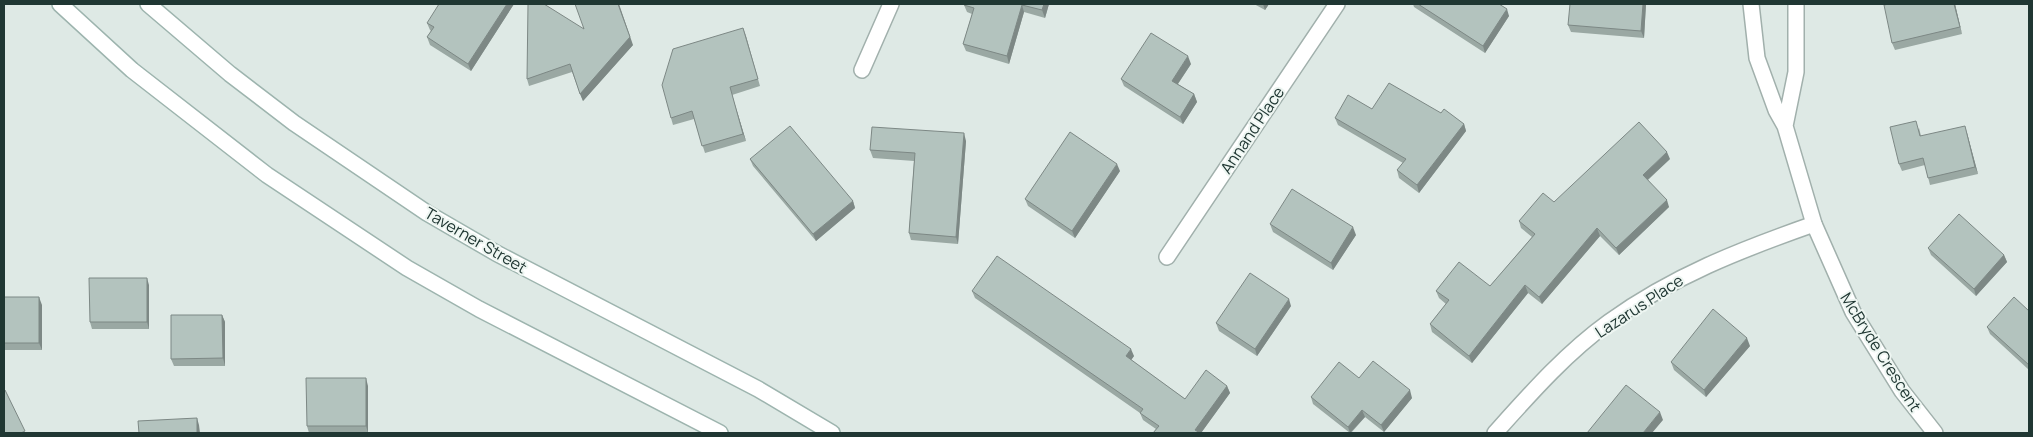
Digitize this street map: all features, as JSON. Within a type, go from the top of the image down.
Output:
[{"type":"main road","points":[[60,4],[132,70],[266,175],[407,268],[479,309],[720,433]]},
{"type":"main road","name":"Taverner Street","points":[[148,4],[230,74],[294,123],[427,213],[496,253],[758,389],[832,433]]},
{"type":"main road","points":[[862,70],[891,4]]},
{"type":"main road","name":"Annand Place","points":[[1167,257],[1337,4]]},
{"type":"main road","name":"McBryde Crescent","points":[[1751,4],[1757,58],[1776,110],[1785,126],[1814,224],[1853,312],[1902,391],[1934,433]]},
{"type":"main road","name":"McBryde Crescent","points":[[1785,126],[1796,72],[1796,4]]},
{"type":"main road","name":"Lazarus Place","points":[[1495,433],[1546,376],[1608,322],[1675,280],[1746,248],[1814,224]]},
{"type":"building","points":[[439,4],[507,4],[468,64],[427,37],[434,27],[427,23]]},
{"type":"building","points":[[528,4],[544,4],[584,29],[575,4],[618,4],[630,37],[580,94],[570,64],[527,79]]},
{"type":"building","points":[[965,4],[1044,4],[1042,10],[1022,5],[1007,56],[963,44],[974,8]]},
{"type":"building","points":[[1418,4],[1499,4],[1507,9],[1483,46]]},
{"type":"building","points":[[1570,4],[1643,4],[1641,31],[1568,25]]},
{"type":"building","points":[[1954,4],[1960,27],[1892,43],[1884,5]]},
{"type":"building","points":[[743,28],[758,79],[730,87],[743,134],[702,146],[692,111],[671,118],[662,85],[673,49]]},
{"type":"building","points":[[1151,33],[1188,56],[1172,81],[1194,94],[1180,117],[1121,79]]},
{"type":"building","points":[[1389,83],[1441,113],[1444,109],[1464,124],[1417,185],[1397,170],[1406,159],[1335,118],[1348,95],[1372,109]]},
{"type":"building","points":[[1916,121],[1920,136],[1965,126],[1975,167],[1928,178],[1923,158],[1899,164],[1890,127]]},
{"type":"building","points":[[1639,122],[1667,152],[1643,175],[1667,200],[1616,248],[1597,228],[1539,297],[1525,285],[1469,356],[1430,324],[1449,300],[1436,291],[1459,262],[1490,286],[1535,234],[1519,221],[1543,193],[1554,202]]},
{"type":"building","points":[[790,126],[853,201],[813,234],[750,159]]},
{"type":"building","points":[[872,127],[964,133],[956,237],[909,233],[915,153],[870,150]]},
{"type":"building","points":[[1070,132],[1117,164],[1072,231],[1025,199]]},
{"type":"building","points":[[1292,189],[1353,227],[1331,263],[1270,224]]},
{"type":"building","points":[[1959,214],[2004,255],[1974,289],[1928,248]]},
{"type":"building","points":[[997,256],[1131,349],[1126,356],[1185,399],[1206,370],[1227,386],[1195,430],[1200,433],[1153,433],[1159,426],[1140,413],[1143,409],[972,291]]},
{"type":"building","points":[[1250,273],[1289,299],[1255,349],[1216,323]]},
{"type":"building","points":[[89,278],[147,278],[147,322],[90,322]]},
{"type":"building","points":[[4,297],[39,297],[39,343],[4,343]]},
{"type":"building","points":[[2014,297],[2029,311],[2029,365],[1987,327]]},
{"type":"building","points":[[1713,309],[1747,338],[1704,390],[1671,362]]},
{"type":"building","points":[[171,315],[222,315],[223,358],[171,359]]},
{"type":"building","points":[[1373,361],[1410,390],[1381,425],[1362,410],[1348,427],[1311,397],[1339,362],[1359,378]]},
{"type":"building","points":[[306,378],[366,378],[366,426],[307,426]]},
{"type":"building","points":[[1626,385],[1660,412],[1643,433],[1587,433]]},
{"type":"building","points":[[4,390],[25,431],[21,433],[4,433]]},
{"type":"building","points":[[197,418],[197,433],[139,433],[138,421]]}]
